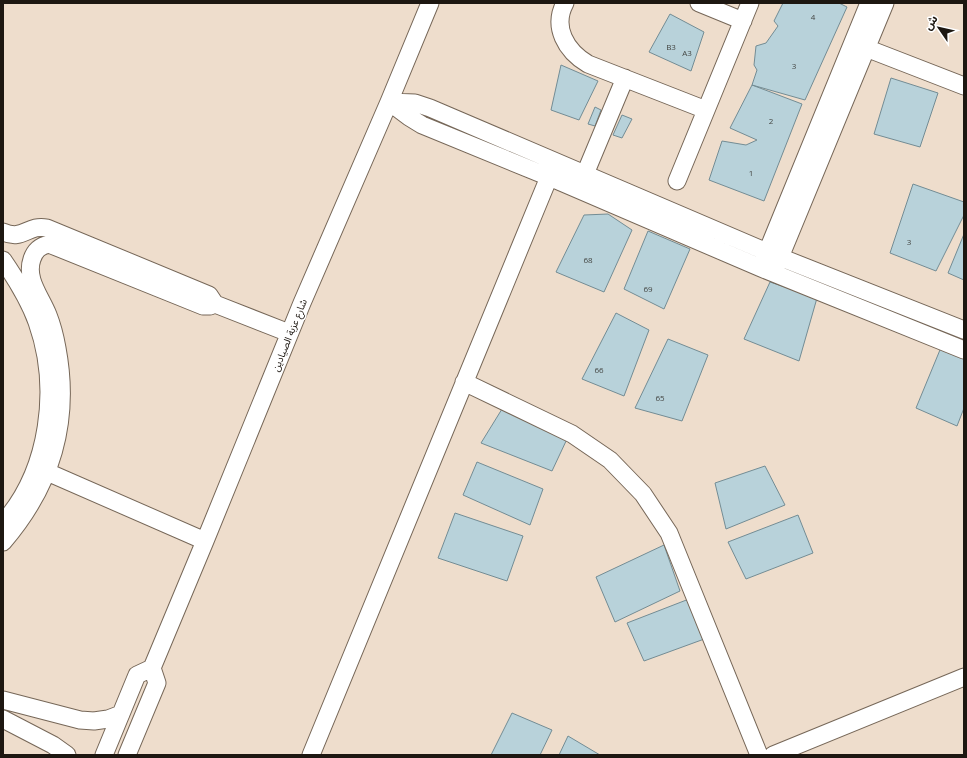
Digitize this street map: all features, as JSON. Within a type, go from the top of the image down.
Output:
[{"type":"street","name":"شارع عزبة الصيادين","points":[[152,668],[289,333],[430,3]]},
{"type":"street","points":[[565,3],[562,8],[559,22],[562,36],[569,49],[581,60],[706,110]]},
{"type":"street","points":[[699,3],[743,21]]},
{"type":"street","points":[[677,181],[750,3]]},
{"type":"street","points":[[774,255],[869,3]]},
{"type":"street","points":[[767,270],[885,3]]},
{"type":"street","points":[[866,48],[964,86]]},
{"type":"street","points":[[584,174],[624,78]]},
{"type":"street","points":[[389,102],[415,103],[430,108],[774,255],[964,330]]},
{"type":"street","points":[[389,102],[422,125],[549,177],[767,270],[964,350]]},
{"type":"street","points":[[311,755],[549,177]]},
{"type":"street","points":[[4,233],[16,235],[35,227],[48,228],[208,295],[214,300],[215,304]]},
{"type":"street","points":[[29,230],[41,246]]},
{"type":"street","points":[[3,523],[24,492],[42,470],[57,440],[62,409],[62,377],[57,346],[48,316],[30,274],[30,264],[34,253],[41,246],[49,244],[203,306],[215,304],[289,333]]},
{"type":"street","points":[[3,260],[20,287],[37,321],[45,349],[49,378],[49,408],[42,470],[35,498],[18,525],[3,542]]},
{"type":"street","points":[[464,382],[572,434],[610,460],[643,494],[669,533],[759,755]]},
{"type":"street","points":[[42,470],[205,541]]},
{"type":"street","points":[[104,755],[137,675],[152,668],[157,683],[127,755]]},
{"type":"street","points":[[774,755],[964,677]]},
{"type":"street","points":[[3,700],[80,720],[94,721],[121,714]]},
{"type":"street","points":[[31,734],[41,710]]},
{"type":"street","points":[[3,719],[53,745],[67,755]]},
{"type":"building","points":[[783,3],[839,3],[847,7],[805,100],[752,85],[757,70],[754,65],[756,46],[766,43],[778,26],[774,21]]},
{"type":"building","points":[[670,14],[704,32],[691,71],[649,52]]},
{"type":"building","points":[[561,65],[598,81],[579,120],[551,110]]},
{"type":"building","points":[[891,78],[938,93],[920,147],[874,134]]},
{"type":"building","points":[[752,85],[802,104],[764,201],[709,180],[722,141],[746,145],[757,140],[730,128]]},
{"type":"building","points":[[595,107],[601,110],[595,126],[588,124]]},
{"type":"building","points":[[622,115],[632,119],[622,138],[613,135]]},
{"type":"building","points":[[913,184],[964,202],[964,215],[936,271],[890,253]]},
{"type":"building","points":[[608,214],[632,230],[604,292],[556,272],[584,215]]},
{"type":"building","points":[[648,231],[690,249],[664,309],[624,289]]},
{"type":"building","points":[[964,234],[964,280],[948,273]]},
{"type":"building","points":[[770,282],[817,298],[799,361],[744,339]]},
{"type":"building","points":[[616,313],[649,330],[624,396],[582,379]]},
{"type":"building","points":[[668,339],[708,355],[682,421],[635,408]]},
{"type":"building","points":[[942,345],[964,353],[964,408],[957,426],[916,408]]},
{"type":"building","points":[[502,409],[567,439],[552,471],[481,443]]},
{"type":"building","points":[[477,462],[543,489],[530,525],[463,495]]},
{"type":"building","points":[[765,466],[785,505],[726,529],[715,483]]},
{"type":"building","points":[[455,513],[523,536],[507,581],[438,558]]},
{"type":"building","points":[[798,515],[813,553],[746,579],[728,542]]},
{"type":"building","points":[[664,545],[680,591],[615,622],[596,577]]},
{"type":"building","points":[[689,599],[707,638],[644,661],[627,623]]},
{"type":"building","points":[[512,713],[552,730],[540,755],[491,755]]},
{"type":"building","points":[[568,736],[600,755],[559,755]]}]
